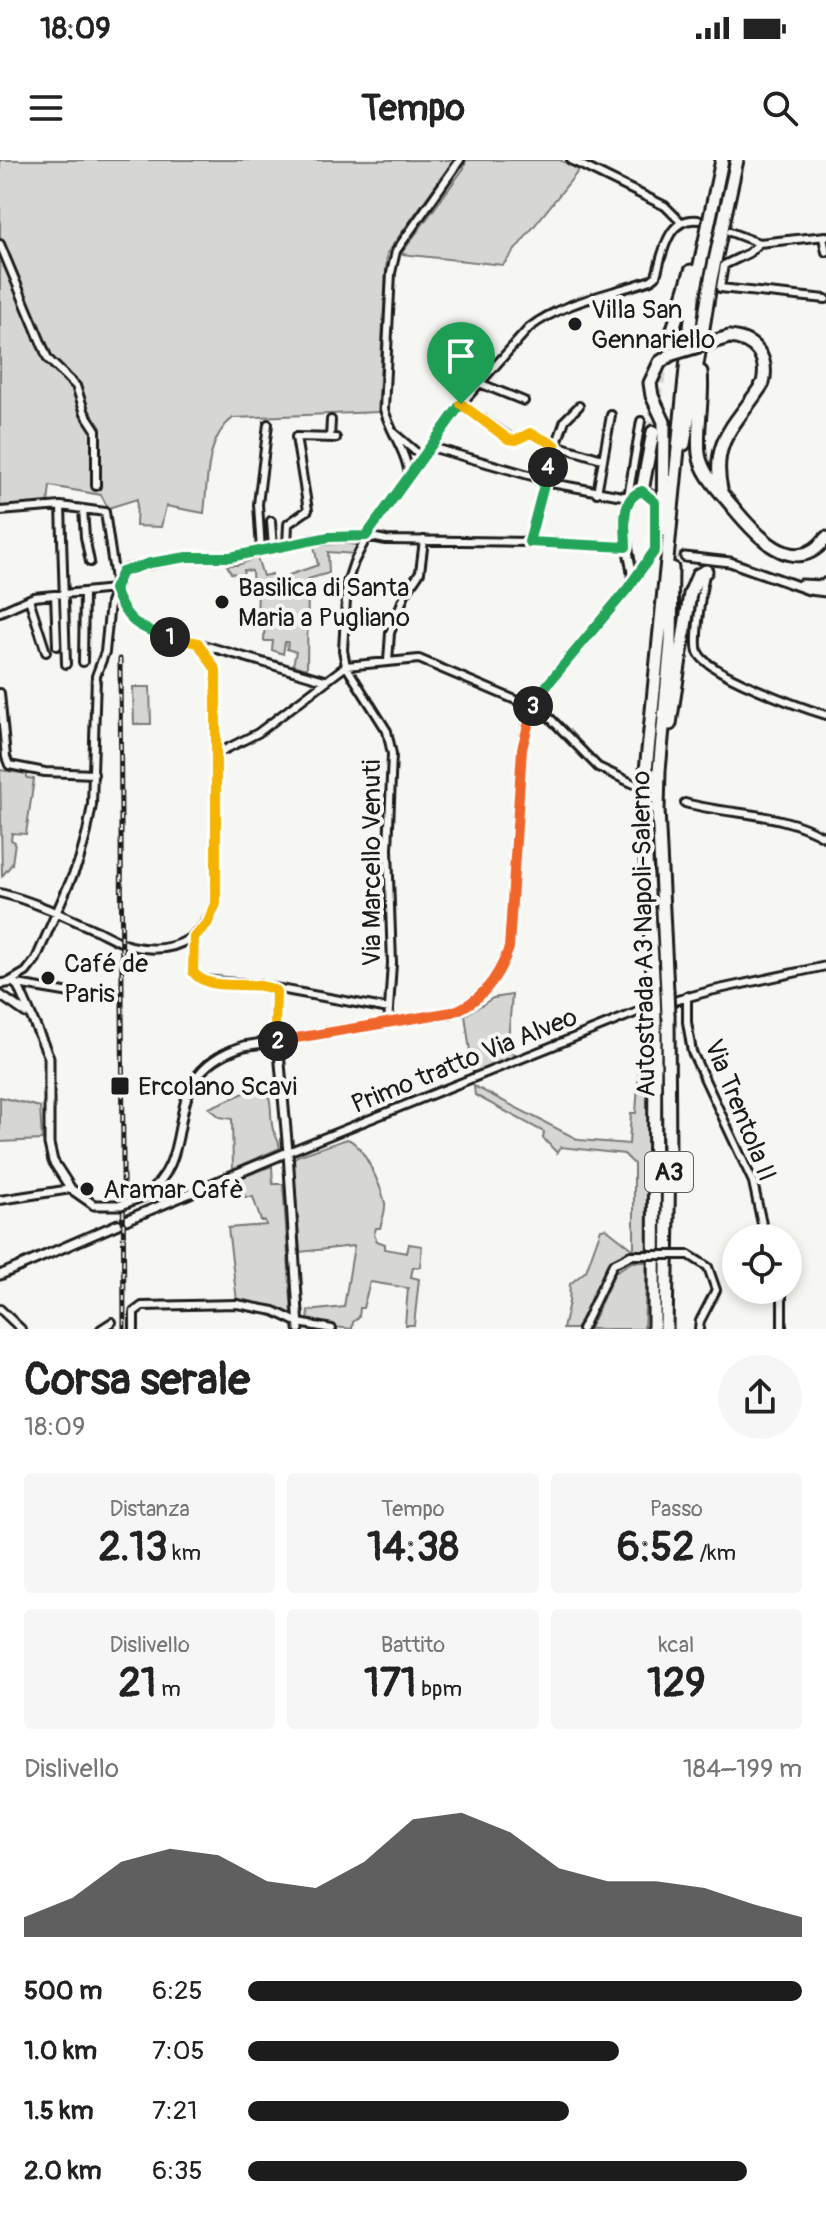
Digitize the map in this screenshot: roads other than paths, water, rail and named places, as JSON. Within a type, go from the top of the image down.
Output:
[{"type":"highway","name":"Autostrada A3 Napoli-Salerno","points":[[654,1329],[655,1021],[645,842],[646,771],[691,314],[722,160]]},
{"type":"highway","name":"Autostrada A3 Napoli-Salerno","points":[[666,1329],[668,1015],[658,848],[659,771],[671,642],[673,537],[677,485],[711,279],[737,160]]},
{"type":"highway","points":[[670,339],[701,233],[710,214]]},
{"type":"highway","points":[[666,567],[662,544],[664,422],[652,396],[650,383],[660,362],[672,354],[729,337],[742,338],[751,343],[765,363],[765,373],[763,383],[719,451],[716,468],[722,494]]},
{"type":"highway","points":[[700,360],[699,455],[706,474],[756,534],[782,551],[792,555],[807,554],[826,538]]},
{"type":"highway","points":[[642,491],[653,432]]},
{"type":"highway","points":[[659,771],[666,752],[690,594],[698,575],[706,571]]},
{"type":"street","points":[[418,465],[393,433],[384,409],[391,273],[396,251],[460,160]]},
{"type":"street","points":[[571,160],[665,206],[681,222]]},
{"type":"street","points":[[346,666],[343,650],[347,583],[366,536],[461,404],[519,338],[540,319],[656,276],[673,229],[681,222],[698,220]]},
{"type":"street","points":[[730,232],[759,243],[824,237],[826,252]]},
{"type":"street","points":[[759,243],[749,253],[724,265],[720,288],[826,299]]},
{"type":"street","points":[[0,244],[48,359],[76,386],[85,413],[96,430],[96,486]]},
{"type":"street","points":[[479,383],[524,401]]},
{"type":"street","points":[[461,404],[508,439],[516,440],[530,433],[555,445],[602,459]]},
{"type":"street","points":[[547,472],[565,420],[579,406]]},
{"type":"street","points":[[597,493],[611,415]]},
{"type":"street","points":[[287,546],[288,524],[308,510],[296,437],[333,438],[331,420]]},
{"type":"street","points":[[402,443],[539,478],[547,484],[628,497],[641,421]]},
{"type":"street","points":[[261,551],[258,504],[268,424]]},
{"type":"street","points":[[402,443],[423,458]]},
{"type":"street","points":[[402,443],[409,479]]},
{"type":"street","points":[[539,478],[547,472]]},
{"type":"street","points":[[529,542],[552,477],[547,472]]},
{"type":"street","points":[[7,989],[31,1017],[49,1057],[51,1155],[58,1173],[71,1189],[94,1205],[121,1205],[144,1196],[160,1182],[171,1163],[188,1092],[203,1069],[228,1051],[459,1010],[488,988],[504,963],[509,948],[522,749],[532,707],[547,685],[633,580],[657,548],[655,502],[642,491],[633,494],[626,504],[626,547],[631,558],[633,580]]},
{"type":"street","points":[[61,506],[66,664]]},
{"type":"street","points":[[0,511],[61,506],[105,512],[115,588],[120,607],[128,618],[141,627],[324,680]]},
{"type":"street","points":[[83,509],[90,562]]},
{"type":"street","points":[[271,521],[273,548]]},
{"type":"street","points":[[7,989],[36,959],[79,861],[87,832],[94,774],[96,676],[103,661],[110,603],[122,572],[150,563],[187,557],[230,557],[329,537],[626,547]]},
{"type":"street","points":[[388,661],[390,633],[405,594],[420,572],[424,540]]},
{"type":"street","points":[[823,595],[807,588],[731,559],[686,556],[730,562],[807,588],[826,582]]},
{"type":"street","points":[[631,558],[635,561],[648,560]]},
{"type":"street","points":[[730,562],[706,571],[697,646],[703,660],[726,675],[826,715]]},
{"type":"street","points":[[0,612],[29,599],[115,588]]},
{"type":"street","points":[[83,662],[84,592]]},
{"type":"street","points":[[55,595],[57,646]]},
{"type":"street","points":[[29,599],[46,652]]},
{"type":"street","points":[[0,893],[22,898],[132,946],[162,947],[194,937],[207,924],[216,904],[216,670],[198,643]]},
{"type":"street","points":[[216,750],[224,750],[258,733],[346,666],[419,659],[532,707],[550,718],[598,767],[634,784]]},
{"type":"street","name":"Via Marcello Venuti","points":[[346,666],[387,731],[392,754],[388,849],[392,963],[388,1024]]},
{"type":"street","points":[[0,693],[9,765],[45,772],[94,774]]},
{"type":"street","points":[[685,803],[799,823],[826,838]]},
{"type":"street","points":[[194,937],[193,972],[197,977],[214,982],[272,987],[276,991],[389,1009]]},
{"type":"street","name":"Primo tratto Via Alveo","points":[[0,1275],[288,1152],[645,1009],[687,996],[826,966]]},
{"type":"street","points":[[7,989],[26,972]]},
{"type":"street","points":[[7,989],[35,988],[94,997]]},
{"type":"street","points":[[7,989],[16,1000],[11,1002]]},
{"type":"street","points":[[7,989],[11,1002],[31,1017]]},
{"type":"street","points":[[276,991],[275,1030],[288,1152],[299,1326]]},
{"type":"street","name":"Via Trentola II","points":[[687,996],[692,1052],[753,1182],[762,1224]]},
{"type":"street","points":[[0,1200],[71,1189]]},
{"type":"street","points":[[582,1329],[613,1264],[631,1255],[689,1255],[708,1267],[716,1290],[699,1329]]},
{"type":"street","points":[[134,1329],[134,1312],[142,1306],[237,1304],[274,1311],[299,1326],[332,1329]]},
{"type":"street","points":[[782,1304],[782,1329]]},
{"type":"street","points":[[0,1309],[21,1329]]},
{"type":"street","points":[[101,1329],[112,1325]]},
{"type":"tunnel","points":[[653,432],[657,390],[670,339]]},
{"type":"tunnel","points":[[657,550],[685,557]]},
{"type":"railway","points":[[120,659],[124,1329]]},
{"type":"place","name":"Villa San Gennariello","points":[[575,324]]},
{"type":"place","name":"Basilica di Santa Maria a Pugliano","points":[[222,602]]},
{"type":"place","name":"Café de Paris","points":[[48,978]]},
{"type":"place","name":"Ercolano Scavi","points":[[120,1086]]},
{"type":"place","name":"Aramar Cafè","points":[[87,1189]]}]
